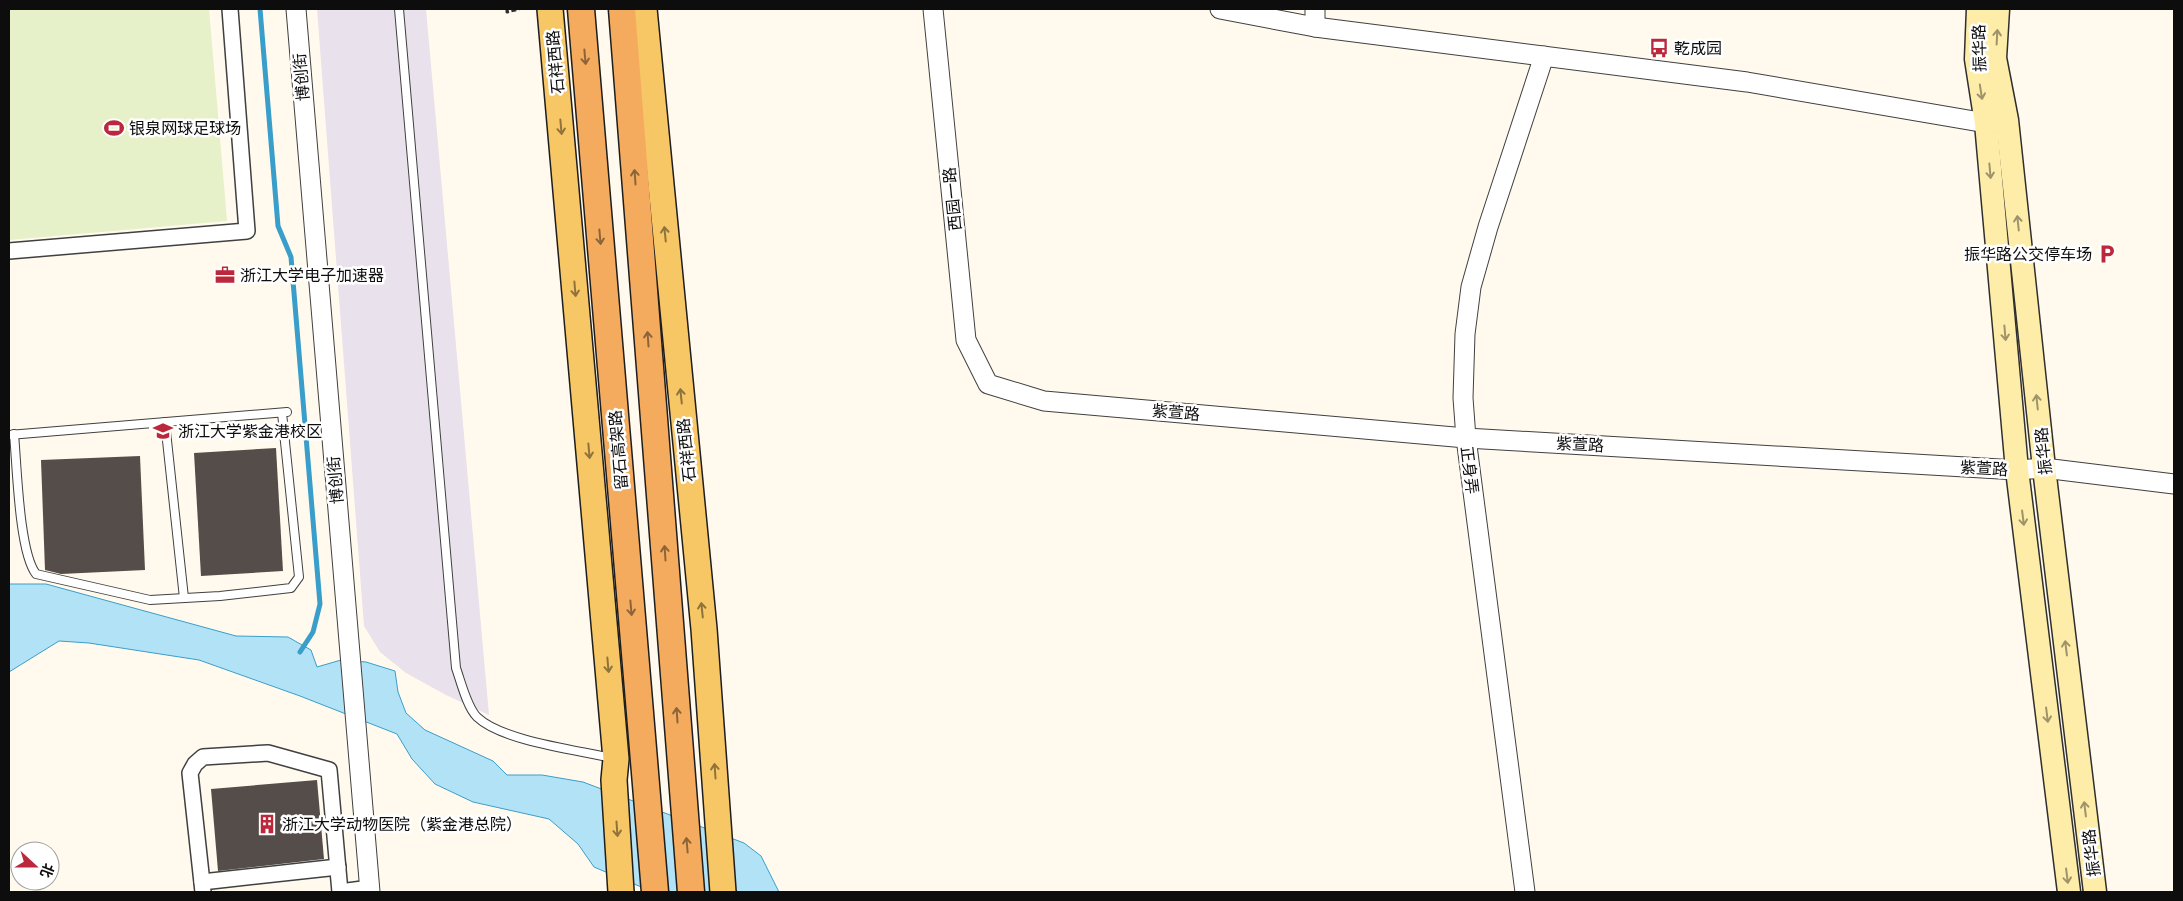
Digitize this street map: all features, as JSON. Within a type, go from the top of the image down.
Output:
[{"type":"highway","name":"留石高架路","points":[[581,9],[655,892]]},
{"type":"highway","points":[[622,9],[691,892]]},
{"type":"main road","name":"石祥西路","points":[[550,9],[615,769],[621,892]]},
{"type":"main road","name":"石祥西路","points":[[644,9],[704,629],[723,892]]},
{"type":"main road","name":"振华路","points":[[1978,9],[1976,59],[1997,121],[2044,468],[2096,892]]},
{"type":"main road","name":"振华路","points":[[1998,9],[1995,58],[1997,121],[2017,470],[2069,892]]},
{"type":"street","points":[[9,251],[247,231],[230,9]]},
{"type":"street","name":"博创街","points":[[296,9],[370,890]]},
{"type":"street","name":"西园一路","points":[[933,9],[966,340],[988,384]]},
{"type":"street","points":[[1220,9],[1315,18],[1544,56],[1747,82],[1997,121]]},
{"type":"street","name":"正身弄","points":[[1525,892],[1466,438],[1463,398],[1465,334],[1471,287],[1488,227],[1544,56]]},
{"type":"street","name":"紫萱路","points":[[988,384],[1044,401],[1466,438],[2017,470],[2044,468],[2174,484]]},
{"type":"street","points":[[338,867],[203,887],[190,774],[196,764],[203,757],[268,753],[330,770],[338,867],[340,892],[370,890]]},
{"type":"lane","points":[[399,9],[456,668],[476,716],[494,730],[615,769]]},
{"type":"lane","points":[[285,412],[299,577],[291,588],[272,592],[150,600],[36,574],[30,567],[25,548],[11,435],[164,422],[285,412]]},
{"type":"lane","points":[[164,422],[184,598]]},
{"type":"path","points":[[507,9],[507,12],[519,9]]},
{"type":"shaded area","points":[[317,9],[426,9],[489,715],[446,695],[406,673],[380,652],[364,626]]},
{"type":"green space","name":"银泉网球足球场","points":[[9,9],[209,9],[227,221],[9,240]]},
{"type":"water","points":[[9,584],[46,584],[236,636],[288,637],[311,650],[317,667],[341,660],[366,662],[395,671],[398,692],[406,713],[425,730],[493,761],[507,775],[542,775],[583,782],[744,843],[761,856],[779,892],[653,892],[594,867],[578,844],[549,819],[473,802],[435,784],[412,759],[397,734],[300,696],[199,660],[89,643],[59,641],[9,672]]},
{"type":"building","points":[[276,448],[283,571],[201,576],[194,453]]},
{"type":"building","points":[[140,456],[145,570],[61,574],[45,570],[41,460]]},
{"type":"building","name":"浙江大学动物医院（紫金港总院）","points":[[317,780],[324,859],[218,871],[211,789]]},
{"type":"waterway","points":[[260,9],[278,226],[291,257],[320,604],[313,632],[300,652]]},
{"type":"place","name":"乾成园","points":[[1659,48]]},
{"type":"place","name":"银泉网球足球场","points":[[114,128]]},
{"type":"place","name":"振华路公交停车场","points":[[2107,254]]},
{"type":"place","name":"浙江大学电子加速器","points":[[225,275]]},
{"type":"place","name":"浙江大学紫金港校区","points":[[163,431]]},
{"type":"place","name":"浙江大学动物医院（紫金港总院）","points":[[267,824]]}]
